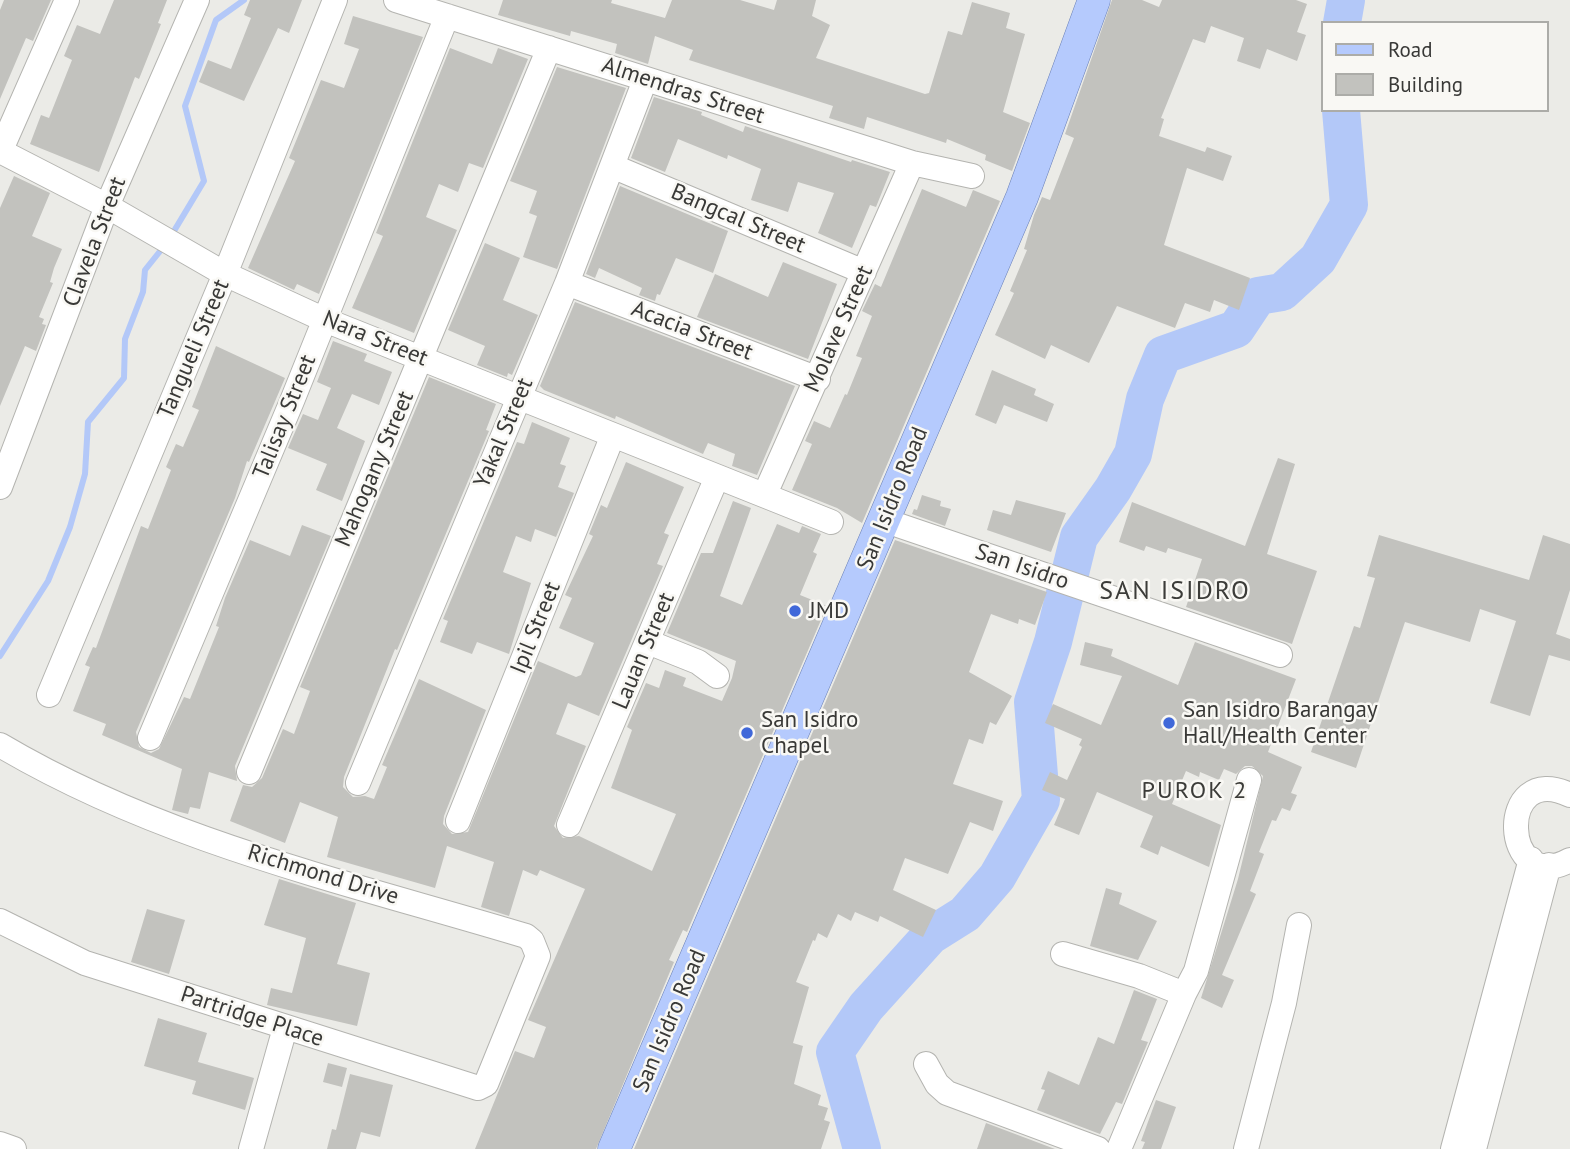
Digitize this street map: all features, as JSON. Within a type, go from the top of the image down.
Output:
[{"type":"main road","name":"San Isidro Road","points":[[614,1149],[1023,197],[1094,0]]},
{"type":"street","points":[[0,151],[67,0]]},
{"type":"street","name":"Clavela Street","points":[[0,487],[107,206],[197,0]]},
{"type":"street","name":"Tangueli Street","points":[[49,695],[225,274],[335,0]]},
{"type":"street","name":"Almendras Street","points":[[396,0],[433,8],[645,80],[912,163],[972,176]]},
{"type":"street","name":"Talisay Street","points":[[150,738],[325,320],[433,8]]},
{"type":"street","name":"Mahogany Street","points":[[249,772],[549,48]]},
{"type":"street","name":"Yakal Street","points":[[358,783],[567,284],[645,80]]},
{"type":"street","name":"Nara Street","points":[[0,151],[107,206],[225,274],[325,320],[519,395],[831,522]]},
{"type":"street","name":"Molave Street","points":[[765,494],[912,163]]},
{"type":"street","name":"Bangcal Street","points":[[612,166],[864,272]]},
{"type":"street","name":"Acacia Street","points":[[567,284],[818,379]]},
{"type":"street","name":"Ipil Street","points":[[458,821],[613,435]]},
{"type":"street","name":"Lauan Street","points":[[569,825],[717,477]]},
{"type":"street","name":"San Isidro","points":[[883,520],[1280,655]]},
{"type":"street","points":[[648,642],[698,662],[717,676]]},
{"type":"street","name":"Richmond Drive","points":[[0,745],[72,785],[186,834],[526,936],[532,941],[538,956],[495,1060]]},
{"type":"street","points":[[1119,1149],[1196,971],[1249,780]]},
{"type":"street","points":[[1557,862],[1517,842],[1514,830],[1519,807],[1538,792],[1550,789],[1570,795]]},
{"type":"street","points":[[1453,1149],[1557,862]]},
{"type":"street","points":[[1474,1149],[1557,862]]},
{"type":"street","name":"Partridge Place","points":[[0,921],[85,963],[478,1088],[486,1084],[495,1060]]},
{"type":"street","points":[[1246,1149],[1284,1003],[1299,925]]},
{"type":"street","points":[[1063,954],[1139,976],[1184,994]]},
{"type":"street","points":[[251,1149],[285,1028]]},
{"type":"street","points":[[926,1064],[937,1084],[947,1093],[1098,1149]]},
{"type":"street","points":[[0,1144],[14,1149]]},
{"type":"building","points":[[4,0],[51,0],[33,41],[26,38],[0,99],[0,10]]},
{"type":"building","points":[[114,0],[167,0],[158,23],[161,24],[139,79],[135,77],[99,172],[30,144],[41,115],[49,118],[72,60],[64,56],[77,25],[100,34]]},
{"type":"building","points":[[250,0],[302,0],[289,33],[278,28],[244,101],[199,82],[208,60],[231,69],[251,18],[244,15]]},
{"type":"building","points":[[503,0],[612,0],[611,3],[665,18],[672,0],[740,0],[774,10],[777,0],[816,0],[812,16],[830,25],[816,58],[925,94],[929,93],[948,31],[962,35],[972,2],[1010,13],[1006,28],[1025,34],[1003,112],[1030,123],[1012,171],[985,160],[986,155],[947,139],[946,143],[867,117],[864,129],[829,118],[833,106],[689,60],[693,50],[655,36],[648,64],[615,53],[617,44],[571,31],[570,36],[498,15]]},
{"type":"building","points":[[1112,0],[1142,0],[1159,7],[1162,0],[1296,0],[1307,4],[1297,32],[1306,35],[1297,61],[1267,49],[1260,69],[1237,61],[1244,38],[1211,26],[1205,43],[1193,39],[1161,118],[1164,119],[1159,136],[1205,152],[1207,147],[1232,156],[1223,181],[1187,168],[1164,245],[1250,278],[1239,310],[1214,300],[1210,312],[1185,303],[1175,328],[1117,306],[1089,363],[1051,345],[1045,359],[995,335],[1014,293],[1010,291],[1027,250],[1024,249],[1034,215],[1042,197],[1050,200],[1074,138],[1065,134]]},
{"type":"building","points":[[353,16],[423,37],[319,294],[297,284],[294,290],[248,268],[295,161],[289,158],[321,80],[344,88],[359,49],[344,44]]},
{"type":"building","points":[[450,48],[492,64],[498,48],[528,59],[483,168],[469,163],[458,192],[439,184],[426,217],[457,230],[414,333],[352,308],[383,236],[376,233]]},
{"type":"building","points":[[557,67],[626,88],[557,269],[523,257],[537,216],[529,213],[537,191],[510,181]]},
{"type":"building","points":[[654,97],[702,112],[701,115],[743,132],[745,126],[851,162],[852,160],[890,172],[876,207],[870,205],[852,248],[818,233],[834,193],[798,182],[788,212],[751,200],[761,169],[728,155],[727,159],[678,139],[665,172],[631,158]]},
{"type":"building","points":[[14,176],[50,193],[32,236],[62,249],[50,282],[53,283],[39,317],[44,319],[42,324],[46,325],[36,351],[25,346],[0,406],[0,208]]},
{"type":"building","points":[[620,186],[728,231],[713,273],[676,258],[655,301],[639,295],[642,288],[599,268],[595,278],[586,274]]},
{"type":"building","points":[[922,189],[966,207],[973,190],[1000,201],[862,523],[837,508],[792,490],[812,444],[805,441],[814,421],[830,428],[845,394],[847,395],[862,358],[856,356],[872,316],[862,311],[875,284],[881,287]]},
{"type":"building","points":[[485,243],[520,258],[503,300],[538,315],[512,375],[508,373],[507,377],[477,365],[485,346],[448,330]]},
{"type":"building","points":[[783,262],[837,284],[808,359],[697,317],[715,274],[768,297]]},
{"type":"building","points":[[575,302],[795,386],[757,475],[732,466],[735,454],[708,443],[703,454],[616,416],[615,419],[544,390],[540,386]]},
{"type":"building","points":[[333,341],[367,354],[364,361],[392,372],[379,405],[352,394],[337,428],[365,441],[342,501],[316,490],[327,464],[288,448],[303,414],[318,420],[331,388],[317,382]]},
{"type":"building","points":[[216,346],[285,378],[249,462],[247,461],[235,498],[136,732],[139,747],[151,753],[159,749],[184,697],[190,699],[219,627],[216,626],[225,598],[250,540],[290,556],[302,525],[331,536],[235,766],[237,781],[209,772],[200,809],[190,807],[188,814],[172,810],[182,769],[102,735],[106,724],[73,711],[90,667],[85,665],[93,647],[96,648],[141,526],[148,529],[171,470],[166,467],[176,444],[183,447],[199,410],[192,407]]},
{"type":"building","points":[[992,370],[1036,389],[1034,395],[1054,404],[1047,422],[1004,405],[996,424],[975,415]]},
{"type":"building","points":[[429,377],[496,404],[486,430],[489,431],[397,650],[395,649],[344,777],[343,787],[353,797],[365,796],[374,799],[387,767],[382,765],[419,679],[486,710],[444,816],[443,824],[452,834],[468,832],[538,661],[576,677],[581,675],[594,643],[559,628],[572,598],[565,595],[593,536],[589,534],[601,505],[607,508],[626,462],[684,487],[664,533],[669,535],[657,564],[663,566],[599,716],[568,703],[556,734],[586,746],[554,826],[563,838],[579,836],[652,871],[676,814],[611,788],[632,730],[627,727],[646,683],[659,688],[665,670],[686,678],[683,686],[722,701],[732,678],[736,661],[667,633],[701,553],[713,553],[733,501],[751,508],[720,596],[742,605],[777,524],[799,533],[802,526],[821,534],[813,552],[817,554],[800,595],[827,606],[687,932],[683,930],[669,960],[674,962],[596,1149],[475,1149],[515,1051],[534,1058],[546,1027],[528,1020],[585,889],[540,870],[537,876],[523,870],[509,916],[481,907],[494,862],[447,846],[435,888],[327,857],[338,817],[300,802],[285,843],[230,821],[243,785],[252,787],[262,778],[283,729],[294,734],[310,691],[300,687]]},
{"type":"building","points":[[532,422],[570,438],[560,464],[566,466],[558,487],[574,493],[556,537],[535,529],[531,542],[516,536],[503,572],[531,583],[509,654],[477,642],[472,654],[440,642],[448,621],[443,619],[517,442],[524,444]]},
{"type":"building","points":[[1278,458],[1295,464],[1267,554],[1317,571],[1292,644],[1186,607],[1202,559],[1168,548],[1166,553],[1146,546],[1144,551],[1119,542],[1132,502],[1245,546]]},
{"type":"building","points":[[922,495],[941,501],[940,506],[951,509],[945,526],[912,514],[914,509],[917,510]]},
{"type":"building","points":[[1016,500],[1066,513],[1051,552],[987,530],[993,510],[1011,515]]},
{"type":"building","points":[[1379,535],[1529,580],[1543,535],[1570,544],[1570,590],[1556,634],[1570,639],[1570,661],[1549,655],[1530,716],[1490,703],[1516,621],[1480,609],[1470,642],[1405,622],[1356,768],[1311,752],[1354,626],[1360,628],[1375,578],[1367,576]]},
{"type":"building","points":[[895,540],[1047,592],[1035,625],[1019,619],[1018,624],[991,614],[969,672],[1012,696],[996,725],[990,722],[983,744],[969,739],[953,784],[1003,801],[993,831],[970,822],[948,874],[905,858],[893,890],[936,910],[923,937],[880,916],[878,922],[855,912],[851,921],[838,914],[827,938],[818,933],[815,941],[813,940],[796,982],[809,987],[793,1043],[803,1046],[794,1084],[821,1095],[818,1105],[828,1108],[824,1120],[830,1122],[821,1149],[634,1149]]},
{"type":"building","points":[[1085,642],[1113,649],[1111,656],[1178,685],[1195,642],[1296,679],[1268,752],[1302,767],[1291,793],[1297,795],[1290,811],[1282,808],[1276,821],[1272,820],[1259,852],[1264,854],[1250,891],[1256,894],[1222,975],[1234,980],[1222,1008],[1201,998],[1238,879],[1263,776],[1252,766],[1245,766],[1236,774],[1224,769],[1219,780],[1200,772],[1199,777],[1186,771],[1172,804],[1221,825],[1209,867],[1161,846],[1158,855],[1140,847],[1153,816],[1097,792],[1079,835],[1054,825],[1065,799],[1042,790],[1050,772],[1067,780],[1082,747],[1079,745],[1082,739],[1045,723],[1053,704],[1101,725],[1122,676],[1080,665]]},
{"type":"building","points":[[279,879],[356,903],[337,964],[370,973],[357,1026],[267,1005],[271,988],[292,993],[306,938],[264,925]]},
{"type":"building","points":[[1106,888],[1122,893],[1119,904],[1157,921],[1138,960],[1090,946]]},
{"type":"building","points":[[147,909],[185,920],[169,974],[131,962]]},
{"type":"building","points":[[1134,990],[1157,999],[1141,1040],[1148,1042],[1122,1104],[1116,1102],[1100,1134],[1037,1110],[1045,1090],[1041,1089],[1048,1071],[1079,1085],[1098,1037],[1114,1044]]},
{"type":"building","points":[[158,1018],[207,1033],[198,1062],[254,1078],[245,1110],[192,1094],[196,1081],[144,1066]]},
{"type":"building","points":[[328,1063],[347,1068],[342,1087],[323,1082]]},
{"type":"building","points":[[350,1074],[393,1085],[380,1137],[361,1132],[356,1149],[327,1149],[332,1129],[336,1130]]},
{"type":"building","points":[[1156,1100],[1176,1107],[1161,1149],[1142,1149],[1145,1142],[1141,1141]]},
{"type":"building","points":[[986,1123],[1055,1149],[977,1149]]},
{"type":"waterway","points":[[171,236],[204,181],[185,106],[216,20],[244,0]]},
{"type":"waterway","points":[[1342,21],[1346,0]]},
{"type":"waterway","points":[[862,1149],[835,1052],[866,1007],[930,936],[965,914],[997,877],[1041,800],[1033,702],[1053,642],[1079,537],[1113,489],[1133,454],[1145,399],[1163,355],[1236,329],[1258,296],[1282,292],[1318,259],[1349,205],[1341,112]]},
{"type":"waterway","points":[[0,656],[48,581],[70,527],[85,474],[88,422],[124,378],[125,339],[143,292],[145,270],[165,245]]},
{"type":"place","name":"JMD","points":[[795,611]]},
{"type":"place","name":"San Isidro Barangay Hall/Health Center","points":[[1169,723]]},
{"type":"place","name":"San Isidro Chapel","points":[[747,733]]},
{"type":"district","name":"SAN ISIDRO","points":[[1175,592]]},
{"type":"district","name":"PUROK 2","points":[[1195,791]]}]
